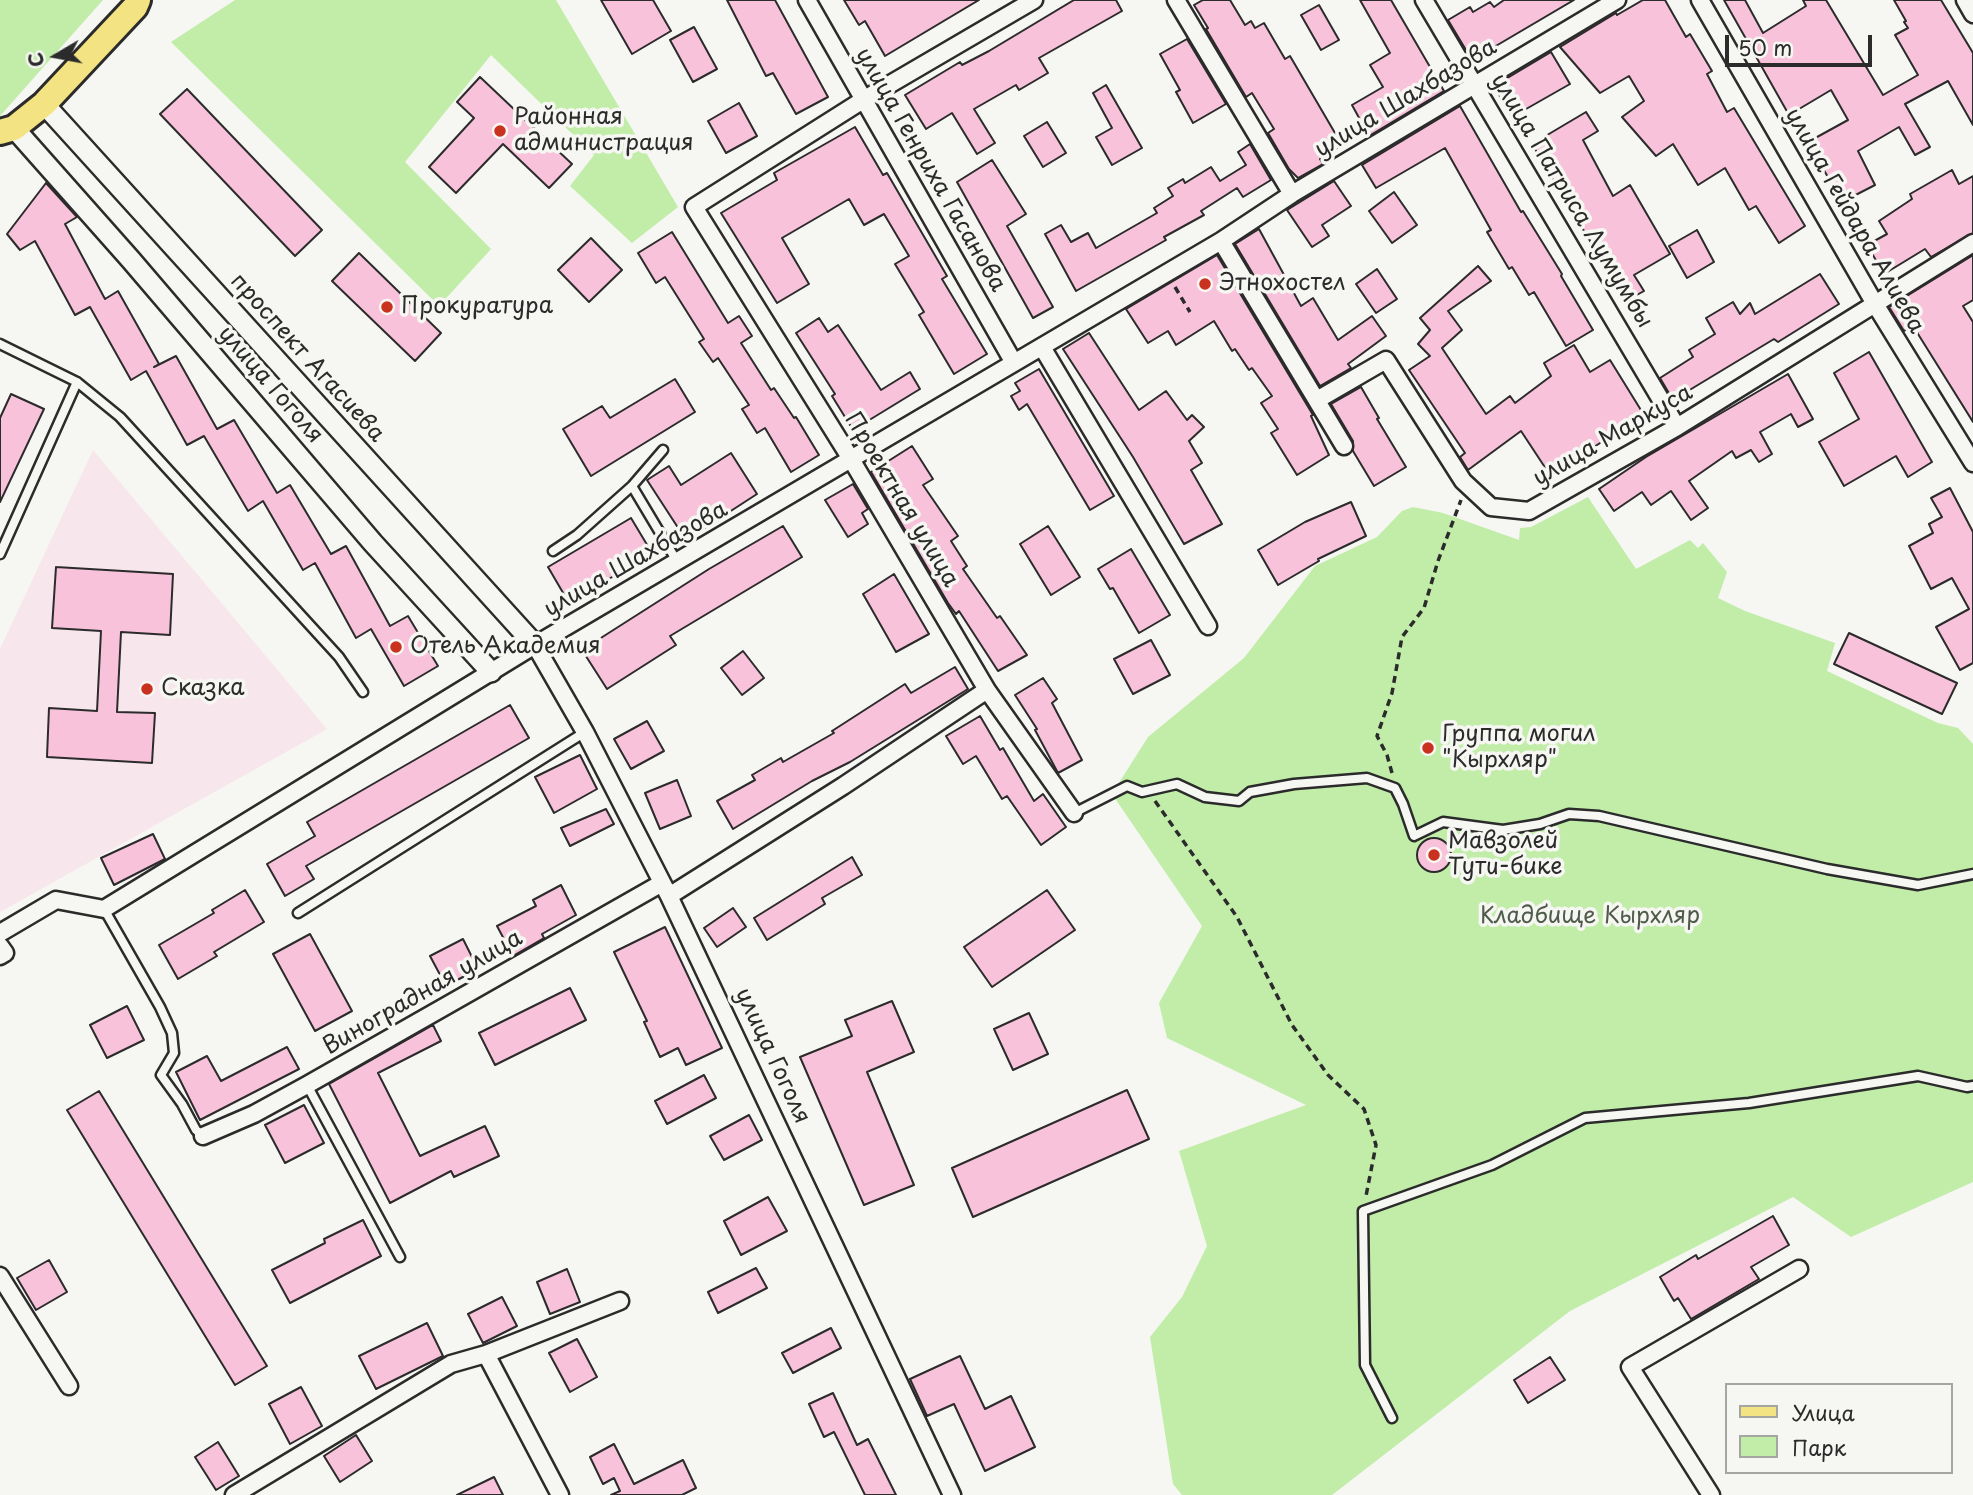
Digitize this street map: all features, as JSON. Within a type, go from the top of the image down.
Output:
[{"type":"main road","points":[[0,154],[7,130],[44,104],[140,2]]},
{"type":"street","name":"улица Генриха Гасанова","points":[[807,0],[1014,363]]},
{"type":"street","points":[[863,100],[1034,0]]},
{"type":"street","points":[[1176,0],[1292,194]]},
{"type":"street","name":"улица Патриса Лумумбы","points":[[1424,0],[1677,427]]},
{"type":"street","name":"улица Шахбазова","points":[[104,909],[534,645],[678,563],[1221,241],[1292,194],[1617,0]]},
{"type":"street","name":"улица Гейдара Алиева","points":[[1700,0],[1875,304],[1973,463]]},
{"type":"street","points":[[1965,0],[1973,14]]},
{"type":"street","name":"Проектная улица","points":[[863,100],[694,207],[851,459],[987,690],[1074,813]]},
{"type":"street","name":"проспект Агасиева","points":[[44,104],[534,645]]},
{"type":"street","name":"улица Гоголя","points":[[7,130],[131,260],[373,543],[491,672]]},
{"type":"street","points":[[1221,241],[1344,446]]},
{"type":"street","name":"улица Маркуса","points":[[1317,400],[1386,360],[1467,485],[1491,508],[1529,510],[1677,427],[1973,243]]},
{"type":"street","points":[[1042,347],[1208,626]]},
{"type":"street","name":"улица Гоголя","points":[[534,645],[585,732],[666,890],[952,1495]]},
{"type":"street","name":"Виноградная улица","points":[[203,1136],[254,1114],[666,890],[843,786],[987,690]]},
{"type":"street","points":[[0,933],[56,900],[104,909]]},
{"type":"street","points":[[1711,1495],[1630,1367],[1799,1269]]},
{"type":"street","points":[[0,1276],[69,1386]]},
{"type":"street","points":[[234,1495],[451,1364],[486,1354],[620,1301]]},
{"type":"street","points":[[486,1354],[560,1495]]},
{"type":"lane","points":[[0,344],[77,382],[120,417],[339,657],[363,692]]},
{"type":"lane","points":[[0,554],[77,382]]},
{"type":"lane","points":[[553,551],[577,536],[632,486],[663,450]]},
{"type":"lane","points":[[632,486],[678,563]]},
{"type":"lane","points":[[298,913],[585,732]]},
{"type":"lane","points":[[1074,813],[1128,786],[1142,792],[1177,784],[1205,797],[1239,801],[1250,792],[1294,784],[1367,778],[1395,788],[1413,836],[1443,822],[1503,830],[1540,824],[1569,814],[1599,816],[1827,869],[1918,885],[1973,874]]},
{"type":"lane","points":[[104,909],[172,1032],[174,1053],[160,1076],[182,1104],[196,1130],[203,1136]]},
{"type":"lane","points":[[1392,1418],[1365,1365],[1363,1211],[1492,1165],[1585,1118],[1749,1103],[1919,1076],[1973,1086]]},
{"type":"lane","points":[[307,1085],[400,1256]]},
{"type":"path","points":[[1171,281],[1190,312]]},
{"type":"path","points":[[1395,788],[1387,755],[1377,736],[1392,693],[1402,637],[1424,608],[1438,561],[1467,485]]},
{"type":"path","points":[[1147,791],[1237,917],[1292,1025],[1328,1075],[1364,1109],[1376,1145],[1363,1211]]},
{"type":"shaded area","name":"Сказка","points":[[93,450],[327,729],[0,912],[0,649]]},
{"type":"green space","points":[[0,0],[103,0],[0,116]]},
{"type":"green space","points":[[235,0],[556,0],[678,207],[632,243],[570,186],[594,155],[491,55],[405,162],[491,249],[439,306],[171,42]]},
{"type":"green space","name":"Кладбище Кырхляр","points":[[1588,497],[1636,569],[1690,540],[1698,548],[1703,543],[1727,572],[1718,598],[1745,611],[1835,643],[1827,671],[1938,723],[1958,728],[1973,744],[1973,1182],[1851,1237],[1793,1197],[1570,1311],[1332,1495],[1182,1495],[1173,1484],[1150,1337],[1182,1297],[1207,1246],[1179,1151],[1306,1105],[1167,1038],[1159,1003],[1202,926],[1112,794],[1148,737],[1244,658],[1315,566],[1377,537],[1402,511],[1413,507],[1443,513],[1519,540],[1520,528],[1531,527]]},
{"type":"building","points":[[601,0],[653,0],[671,31],[632,54]]},
{"type":"building","points":[[727,0],[775,0],[828,97],[796,114],[773,73],[766,76]]},
{"type":"building","points":[[844,0],[979,0],[885,56],[865,21],[859,25]]},
{"type":"building","points":[[1074,0],[1116,0],[1122,11],[1039,58],[1048,73],[1019,90],[1016,85],[974,109],[995,143],[977,154],[952,113],[926,129],[905,95],[960,62],[962,65],[989,51]]},
{"type":"building","points":[[1203,0],[1230,0],[1245,25],[1251,21],[1255,28],[1264,23],[1285,59],[1290,56],[1342,145],[1320,159],[1323,164],[1298,178],[1289,169],[1268,133],[1274,129],[1252,93],[1246,97],[1206,29],[1208,28],[1194,5]]},
{"type":"building","points":[[1360,0],[1391,0],[1444,91],[1369,136],[1352,105],[1383,87],[1370,65],[1390,53]]},
{"type":"building","points":[[1504,0],[1574,0],[1472,60],[1448,20],[1470,7],[1473,12],[1490,2],[1494,7]]},
{"type":"building","points":[[1643,0],[1665,0],[1686,37],[1690,34],[1712,71],[1707,74],[1727,112],[1734,108],[1805,226],[1779,243],[1756,206],[1749,210],[1725,168],[1698,185],[1673,144],[1656,156],[1622,117],[1644,101],[1629,76],[1600,93],[1560,47]]},
{"type":"building","points":[[1724,0],[1745,0],[1763,33],[1806,6],[1803,0],[1826,0],[1883,95],[1918,75],[1895,35],[1908,28],[1894,0],[1941,0],[1973,53],[1973,125],[1948,81],[1905,104],[1930,147],[1915,155],[1899,127],[1858,151],[1875,185],[1842,202],[1808,142],[1848,120],[1831,90],[1789,115]]},
{"type":"building","points":[[1319,5],[1339,40],[1321,50],[1301,15]]},
{"type":"building","points":[[694,27],[717,69],[693,82],[670,40]]},
{"type":"building","points":[[1187,39],[1226,104],[1193,123],[1176,92],[1180,90],[1160,54]]},
{"type":"building","points":[[1551,52],[1570,84],[1512,117],[1494,86]]},
{"type":"building","name":"Районная администрация","points":[[480,77],[572,164],[549,188],[503,144],[456,193],[429,167],[474,118],[457,102]]},
{"type":"building","points":[[1106,85],[1142,148],[1112,165],[1096,137],[1112,128],[1093,93]]},
{"type":"building","points":[[187,89],[322,230],[295,256],[160,114]]},
{"type":"building","points":[[739,103],[757,136],[726,153],[708,121]]},
{"type":"building","points":[[1460,106],[1593,330],[1566,346],[1534,292],[1529,295],[1512,267],[1509,269],[1487,232],[1491,230],[1445,148],[1376,188],[1362,165]]},
{"type":"building","points":[[1586,112],[1598,131],[1583,140],[1613,196],[1630,185],[1670,254],[1634,275],[1644,291],[1626,301],[1532,144]]},
{"type":"building","points":[[1047,122],[1066,153],[1043,167],[1024,136]]},
{"type":"building","points":[[855,127],[883,175],[887,173],[947,276],[942,279],[987,354],[954,374],[919,315],[924,312],[895,264],[909,256],[884,214],[864,225],[849,199],[782,238],[809,284],[777,303],[721,213],[777,180],[774,173]]},
{"type":"building","points":[[1250,144],[1271,180],[1243,197],[1237,188],[1201,211],[1204,215],[1164,237],[1166,240],[1076,291],[1045,234],[1061,225],[1071,242],[1088,233],[1096,248],[1157,213],[1154,208],[1173,196],[1168,188],[1183,179],[1185,183],[1211,167],[1220,181],[1246,165],[1238,152]]},
{"type":"building","points":[[992,160],[1026,214],[1007,226],[1053,307],[1033,318],[957,182]]},
{"type":"building","points":[[1952,170],[1959,184],[1973,176],[1973,233],[1931,257],[1925,249],[1884,274],[1867,245],[1887,234],[1879,221],[1912,199],[1910,194]]},
{"type":"building","points":[[1334,181],[1351,206],[1322,225],[1329,236],[1312,247],[1287,210]]},
{"type":"building","points":[[46,183],[77,217],[65,224],[105,299],[118,291],[159,364],[154,367],[176,356],[217,429],[234,420],[277,493],[290,485],[331,554],[346,546],[390,626],[408,616],[438,666],[404,686],[371,629],[356,638],[315,563],[303,570],[263,501],[248,511],[204,436],[187,445],[146,371],[131,380],[90,307],[75,315],[35,241],[20,250],[7,234]]},
{"type":"building","points":[[1394,192],[1417,225],[1392,243],[1369,211]]},
{"type":"building","points":[[1259,229],[1301,306],[1313,298],[1338,340],[1372,316],[1386,336],[1348,364],[1351,368],[1320,386],[1235,244]]},
{"type":"building","points":[[1697,230],[1714,262],[1687,278],[1669,246]]},
{"type":"building","points":[[672,232],[728,323],[739,316],[752,336],[741,343],[771,390],[774,388],[794,418],[796,417],[819,455],[791,472],[765,428],[757,433],[742,409],[749,405],[718,358],[713,362],[699,342],[704,339],[665,277],[656,283],[638,253]]},
{"type":"building","points":[[591,238],[622,270],[589,302],[558,270]]},
{"type":"building","name":"Прокуратура","points":[[359,253],[441,333],[415,361],[332,281]]},
{"type":"building","points":[[1217,255],[1313,415],[1311,416],[1329,455],[1297,475],[1271,433],[1278,429],[1261,403],[1272,396],[1252,368],[1249,370],[1235,349],[1232,351],[1214,321],[1176,345],[1168,331],[1148,343],[1126,309]]},
{"type":"building","points":[[1973,255],[1973,300],[1963,306],[1973,322],[1973,422],[1913,326],[1904,331],[1889,307]]},
{"type":"building","points":[[1478,266],[1491,281],[1448,311],[1462,330],[1442,348],[1486,414],[1510,396],[1515,403],[1551,376],[1544,363],[1574,345],[1590,372],[1610,360],[1644,415],[1550,475],[1521,431],[1468,470],[1460,457],[1465,453],[1409,370],[1430,356],[1418,344],[1430,330],[1420,318]]},
{"type":"building","points":[[1377,269],[1397,299],[1376,313],[1356,284]]},
{"type":"building","points":[[1820,274],[1839,304],[1778,342],[1774,339],[1673,400],[1660,378],[1693,357],[1689,350],[1715,334],[1706,318],[1733,302],[1740,314],[1750,303],[1755,314]]},
{"type":"building","points":[[819,318],[828,332],[838,325],[881,390],[910,372],[920,389],[853,430],[832,396],[835,394],[796,333]]},
{"type":"building","points":[[1089,333],[1139,410],[1166,391],[1187,420],[1192,415],[1204,427],[1189,441],[1202,463],[1191,470],[1222,524],[1184,544],[1133,457],[1063,349]]},
{"type":"building","points":[[1869,352],[1932,462],[1908,477],[1896,456],[1844,486],[1819,442],[1859,419],[1834,373]]},
{"type":"building","points":[[1039,369],[1114,496],[1090,510],[1027,404],[1019,410],[1011,396],[1020,391],[1015,383]]},
{"type":"building","points":[[1788,374],[1813,419],[1798,427],[1791,414],[1760,432],[1772,454],[1759,462],[1751,450],[1736,458],[1732,451],[1689,481],[1708,508],[1691,520],[1671,491],[1651,505],[1642,492],[1614,511],[1599,489],[1646,457]]},
{"type":"building","points":[[675,379],[695,412],[591,476],[563,429],[602,406],[610,418]]},
{"type":"building","points":[[1361,387],[1406,467],[1374,486],[1353,451],[1353,441],[1331,404]]},
{"type":"building","points":[[11,394],[44,409],[0,502],[0,418]]},
{"type":"building","points":[[912,446],[933,479],[923,485],[958,536],[951,541],[967,566],[963,569],[1027,655],[998,671],[959,611],[956,614],[948,603],[871,472]]},
{"type":"building","points":[[731,453],[757,494],[686,540],[647,480],[669,466],[681,485]]},
{"type":"building","points":[[853,484],[868,509],[862,513],[868,524],[848,537],[825,500]]},
{"type":"building","points":[[1950,488],[1973,532],[1973,663],[1960,670],[1936,627],[1969,609],[1952,578],[1931,589],[1909,546],[1933,533],[1929,524],[1942,517],[1931,498]]},
{"type":"building","points":[[1351,502],[1366,536],[1318,559],[1319,561],[1278,585],[1258,550],[1305,522]]},
{"type":"building","points":[[631,518],[652,553],[569,603],[548,567]]},
{"type":"building","points":[[783,526],[802,557],[670,636],[676,645],[607,689],[582,650],[709,569]]},
{"type":"building","points":[[1048,526],[1080,577],[1051,595],[1020,544]]},
{"type":"building","points":[[1131,549],[1170,615],[1139,633],[1113,588],[1110,589],[1098,569]]},
{"type":"building","points":[[56,567],[173,574],[170,635],[121,632],[117,712],[155,713],[152,763],[47,757],[49,708],[97,711],[101,631],[52,628]]},
{"type":"building","points":[[894,574],[929,634],[896,652],[863,594]]},
{"type":"building","points":[[1849,633],[1957,683],[1942,714],[1834,664]]},
{"type":"building","points":[[1151,640],[1170,675],[1133,694],[1114,659]]},
{"type":"building","points":[[743,651],[764,678],[742,695],[721,668]]},
{"type":"building","points":[[955,667],[968,689],[850,762],[812,781],[733,829],[717,801],[755,780],[752,775],[781,758],[783,762],[834,733],[832,731],[905,684],[911,693]]},
{"type":"building","points":[[1043,678],[1057,699],[1052,703],[1082,760],[1058,773],[1035,730],[1037,729],[1015,695]]},
{"type":"building","points":[[510,705],[529,738],[306,866],[314,879],[285,896],[267,864],[315,836],[307,822]]},
{"type":"building","points":[[980,716],[1000,750],[1003,748],[1034,801],[1043,794],[1066,827],[1041,845],[1007,796],[1002,799],[976,756],[963,764],[946,736]]},
{"type":"building","points":[[647,721],[664,751],[631,769],[614,739]]},
{"type":"building","points":[[580,755],[597,789],[554,813],[535,777]]},
{"type":"building","points":[[677,780],[691,816],[660,829],[645,793]]},
{"type":"building","points":[[606,809],[614,824],[570,846],[561,828]]},
{"type":"building","points":[[153,834],[165,859],[114,885],[101,858]]},
{"type":"building","name":"Мавзолей Тути-бике","points":[[1434,838],[1446,843],[1451,855],[1446,867],[1434,872],[1422,867],[1417,855],[1422,843]]},
{"type":"building","points":[[852,857],[862,875],[822,898],[825,904],[767,940],[754,918]]},
{"type":"building","points":[[561,885],[576,915],[542,934],[544,938],[513,956],[497,926],[536,906],[533,900]]},
{"type":"building","points":[[245,890],[264,922],[214,952],[217,956],[178,979],[159,945],[214,913],[212,910]]},
{"type":"building","points":[[1047,890],[1075,930],[992,987],[964,947]]},
{"type":"building","points":[[733,908],[746,927],[717,947],[704,928]]},
{"type":"building","points":[[665,927],[722,1048],[686,1065],[678,1048],[660,1057],[644,1022],[647,1021],[614,952]]},
{"type":"building","points":[[310,934],[352,1011],[315,1031],[273,954]]},
{"type":"building","points":[[463,939],[478,969],[446,986],[430,956]]},
{"type":"building","points":[[570,988],[586,1020],[495,1065],[479,1033]]},
{"type":"building","points":[[892,1001],[914,1052],[867,1072],[914,1185],[864,1205],[800,1057],[852,1036],[845,1020]]},
{"type":"building","points":[[127,1006],[144,1040],[107,1058],[90,1025]]},
{"type":"building","points":[[1029,1013],[1048,1054],[1013,1070],[994,1029]]},
{"type":"building","points":[[433,1025],[441,1041],[378,1073],[420,1156],[485,1126],[499,1156],[454,1177],[451,1171],[390,1203],[329,1084]]},
{"type":"building","points":[[287,1047],[299,1069],[200,1120],[176,1072],[207,1056],[221,1081]]},
{"type":"building","points":[[704,1075],[716,1098],[667,1124],[655,1101]]},
{"type":"building","points":[[1127,1090],[1149,1139],[973,1217],[952,1168]]},
{"type":"building","points":[[99,1091],[267,1366],[235,1385],[67,1110]]},
{"type":"building","points":[[304,1105],[324,1143],[285,1163],[265,1125]]},
{"type":"building","points":[[749,1115],[762,1140],[724,1160],[710,1136]]},
{"type":"building","points":[[768,1197],[787,1231],[741,1255],[724,1221]]},
{"type":"building","points":[[1773,1216],[1789,1245],[1751,1267],[1759,1279],[1691,1319],[1678,1298],[1674,1301],[1660,1277],[1696,1255],[1698,1259]]},
{"type":"building","points":[[363,1220],[381,1256],[290,1303],[272,1270],[325,1243],[324,1239]]},
{"type":"building","points":[[49,1260],[67,1292],[36,1310],[17,1278]]},
{"type":"building","points":[[756,1268],[767,1288],[718,1313],[708,1292]]},
{"type":"building","points":[[567,1269],[580,1302],[550,1314],[537,1282]]},
{"type":"building","points":[[502,1297],[517,1326],[483,1343],[468,1314]]},
{"type":"building","points":[[427,1323],[443,1356],[376,1389],[359,1356]]},
{"type":"building","points":[[831,1328],[841,1348],[793,1373],[782,1353]]},
{"type":"building","points":[[577,1339],[597,1377],[570,1392],[549,1353]]},
{"type":"building","points":[[960,1356],[985,1409],[1011,1396],[1035,1447],[985,1471],[954,1404],[927,1416],[910,1379]]},
{"type":"building","points":[[1550,1357],[1565,1380],[1528,1403],[1514,1380]]},
{"type":"building","points":[[301,1387],[322,1426],[290,1444],[269,1404]]},
{"type":"building","points":[[833,1393],[857,1445],[868,1439],[896,1495],[865,1495],[834,1432],[824,1437],[809,1404]]},
{"type":"building","points":[[356,1435],[372,1461],[340,1482],[324,1456]]},
{"type":"building","points":[[218,1442],[239,1476],[216,1490],[195,1457]]},
{"type":"building","points":[[614,1444],[634,1484],[683,1460],[696,1488],[682,1495],[611,1495],[620,1491],[614,1478],[603,1484],[590,1457]]},
{"type":"building","points":[[494,1477],[503,1495],[457,1495]]},
{"type":"place","name":"Районная администрация","points":[[500,131]]},
{"type":"place","name":"Этнохостел","points":[[1205,284]]},
{"type":"place","name":"Прокуратура","points":[[387,307]]},
{"type":"place","name":"Отель Академия","points":[[396,647]]},
{"type":"place","name":"Сказка","points":[[147,689]]},
{"type":"place","name":"Группа могил \"Кырхляр\"","points":[[1428,748]]},
{"type":"place","name":"Мавзолей Тути-бике","points":[[1434,855]]}]
